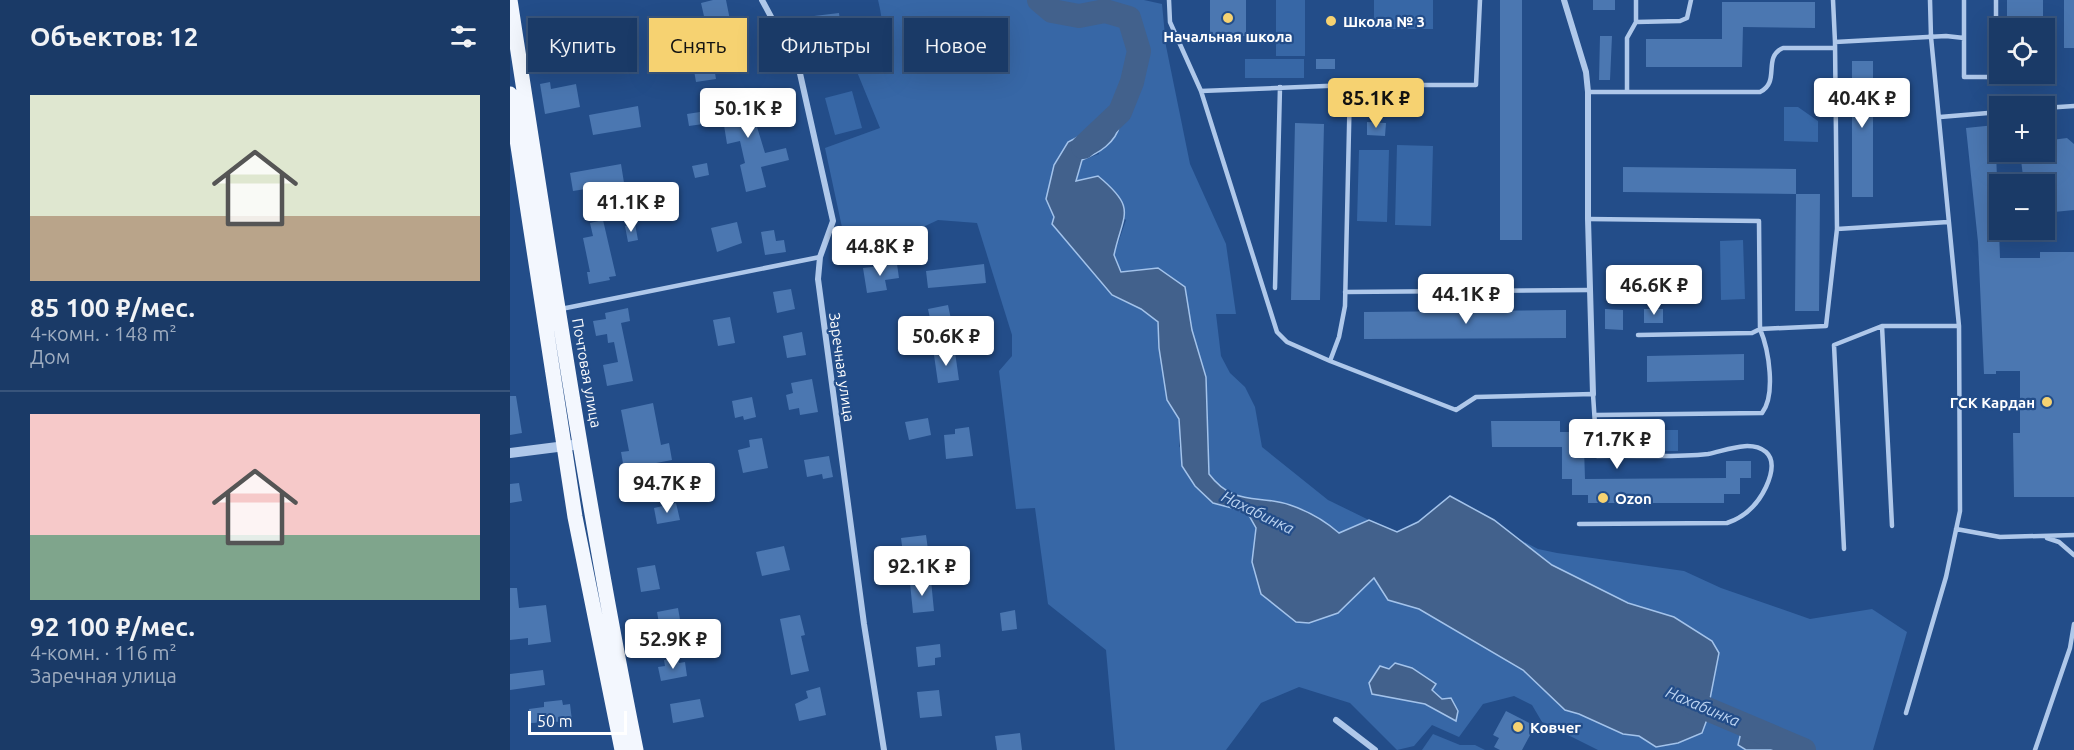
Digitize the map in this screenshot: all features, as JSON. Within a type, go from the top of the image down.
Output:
[{"type":"main road","name":"Почтовая улица","points":[[510,0],[557,310],[615,644],[636,750]]},
{"type":"main road","points":[[510,94],[575,517],[622,750]]},
{"type":"street","name":"Заречная улица","points":[[762,0],[799,69],[832,220],[820,257],[818,279],[864,624],[884,750]]},
{"type":"street","points":[[1564,0],[1586,72],[1588,92],[1588,219],[1593,394]]},
{"type":"street","points":[[510,453],[581,444]]},
{"type":"street","points":[[1336,720],[1375,750]]},
{"type":"lane","points":[[1169,0],[1170,22],[1201,91],[1277,332],[1287,342],[1456,410],[1476,397],[1593,394],[1597,456],[1708,454],[1729,447],[1757,448],[1767,453],[1772,461],[1771,472],[1761,498],[1739,519],[1727,523],[1579,524]]},
{"type":"lane","points":[[1201,91],[1350,85],[1476,85],[1480,0]]},
{"type":"lane","points":[[1627,92],[1627,38],[1636,22],[1636,0]]},
{"type":"lane","points":[[1636,22],[1680,21],[1687,18],[1691,0]]},
{"type":"lane","points":[[1638,335],[1752,333],[1760,329],[1826,326],[1837,229],[1833,0]]},
{"type":"lane","points":[[1906,713],[1946,577],[1960,511],[1959,326],[1947,222],[1940,117],[1930,37],[1930,0]]},
{"type":"lane","points":[[1964,0],[1964,77],[1996,77],[1996,0]]},
{"type":"lane","points":[[1588,92],[1760,92],[1768,88],[1772,81],[1772,59],[1776,51],[1783,48],[1930,37],[1964,38]]},
{"type":"lane","points":[[1330,361],[1339,337],[1345,292],[1350,85]]},
{"type":"lane","points":[[1275,288],[1280,87]]},
{"type":"lane","points":[[2055,107],[2074,106]]},
{"type":"lane","points":[[1940,117],[1989,113]]},
{"type":"lane","points":[[1588,219],[1759,221],[1760,329],[1768,349],[1768,404],[1762,413],[1596,415]]},
{"type":"lane","points":[[1837,229],[1947,222]]},
{"type":"lane","points":[[557,310],[820,257]]},
{"type":"lane","points":[[1345,292],[1590,290]]},
{"type":"lane","points":[[1844,549],[1834,345],[1882,326],[1959,326]]},
{"type":"lane","points":[[1882,326],[1892,526]]},
{"type":"lane","points":[[1956,529],[2000,537],[2074,535]]},
{"type":"lane","points":[[2041,536],[2059,542],[2074,555]]},
{"type":"lane","points":[[2035,750],[2070,648],[2074,624]]},
{"type":"shaded area","points":[[878,0],[1144,0],[1162,4],[1166,46],[1190,164],[1226,244],[1236,314],[1216,314],[1221,356],[1230,373],[1245,387],[1255,407],[1262,447],[1328,500],[1369,520],[1339,533],[1321,519],[1300,508],[1234,494],[1217,483],[1209,474],[1206,377],[1192,330],[1185,287],[1158,268],[1122,272],[1114,255],[1126,220],[1076,182],[1082,160],[1099,154],[1097,127],[1046,199],[1054,217],[1112,295],[1141,309],[1158,322],[1159,348],[1167,400],[1179,419],[1179,446],[1213,503],[1247,512],[1256,528],[1261,594],[1274,603],[1368,582],[1374,577],[1388,600],[1419,608],[1523,670],[1565,710],[1579,713],[1623,734],[1639,736],[1656,747],[1709,714],[1722,719],[1724,713],[1708,704],[1719,653],[1674,617],[1628,603],[1552,565],[1519,539],[1538,549],[1557,553],[1684,571],[1721,588],[1810,619],[1872,609],[1907,632],[1873,750],[1814,750],[1742,728],[1738,745],[1746,750],[1598,750],[1542,722],[1532,705],[1514,696],[1483,704],[1459,737],[1432,725],[1414,746],[1397,750],[1350,703],[1299,687],[1261,703],[1226,750],[1115,750],[1106,650],[1048,604],[1035,508],[1016,509],[999,371],[1012,356],[1012,335],[977,223],[938,220],[904,236],[846,246],[825,148],[880,128],[857,72],[892,72],[892,18],[881,18]],"holes":[[[1395,663],[1412,668],[1436,684],[1431,690],[1442,699],[1455,721],[1425,704],[1372,694],[1369,683],[1380,666],[1389,669]]]},
{"type":"shaded area","points":[[1276,0],[1305,0],[1305,56],[1276,56]]},
{"type":"shaded area","points":[[1374,0],[1433,0],[1433,29],[1374,29]]},
{"type":"shaded area","points":[[1245,59],[1304,59],[1304,78],[1245,78]]},
{"type":"shaded area","points":[[852,91],[862,128],[835,135],[825,98]]},
{"type":"shaded area","points":[[1784,107],[1798,107],[1818,121],[1818,142],[1784,141]]},
{"type":"shaded area","points":[[1397,145],[1433,146],[1431,226],[1395,225]]},
{"type":"shaded area","points":[[1359,150],[1389,150],[1387,222],[1357,221]]},
{"type":"shaded area","points":[[1743,240],[1745,299],[1721,300],[1720,241]]},
{"type":"shaded area","points":[[1636,430],[1678,430],[1678,451],[1636,451]]},
{"type":"shaded area","points":[[1433,734],[1460,745],[1475,745],[1485,750],[1422,750]]},
{"type":"water","points":[[1120,124],[1111,142],[1082,160],[1076,181],[1098,176],[1111,187],[1123,204],[1123,220],[1114,255],[1121,272],[1158,268],[1185,287],[1192,330],[1206,377],[1209,474],[1218,484],[1228,491],[1247,498],[1297,507],[1322,520],[1339,533],[1369,520],[1397,532],[1418,522],[1450,496],[1494,520],[1552,565],[1628,603],[1674,617],[1712,641],[1719,653],[1709,704],[1725,713],[1722,719],[1709,714],[1702,733],[1678,743],[1656,747],[1639,736],[1623,734],[1565,710],[1523,670],[1419,609],[1388,600],[1374,578],[1338,613],[1309,623],[1296,622],[1261,594],[1252,562],[1256,528],[1247,512],[1213,503],[1195,486],[1182,466],[1179,419],[1167,400],[1159,348],[1158,322],[1141,309],[1112,295],[1052,224],[1054,217],[1046,199],[1054,165],[1068,142],[1097,127]]},
{"type":"water","points":[[1395,663],[1412,668],[1436,684],[1432,690],[1442,699],[1451,698],[1458,711],[1456,721],[1425,704],[1372,694],[1369,683],[1380,666],[1389,669]]},
{"type":"water","points":[[1732,716],[1814,750],[1746,750],[1738,745],[1742,728],[1730,722]]},
{"type":"building","points":[[726,0],[730,18],[704,18],[701,3]]},
{"type":"building","name":"Начальная школа","points":[[1210,0],[1246,0],[1246,36],[1210,36]]},
{"type":"building","points":[[1500,0],[1522,0],[1522,240],[1500,240]]},
{"type":"building","points":[[1593,0],[1615,0],[1615,10],[1593,10]]},
{"type":"building","points":[[2007,0],[2043,0],[2043,18],[2007,18]]},
{"type":"building","points":[[2064,0],[2074,0],[2074,48],[2064,48]]},
{"type":"building","points":[[1722,2],[1815,2],[1815,28],[1743,27],[1742,67],[1646,67],[1646,39],[1722,39]]},
{"type":"building","points":[[839,13],[840,18],[814,18],[814,16]]},
{"type":"building","points":[[1600,36],[1612,36],[1610,80],[1599,80]]},
{"type":"building","points":[[1316,59],[1335,59],[1335,69],[1316,69]]},
{"type":"building","points":[[1852,61],[1873,61],[1873,197],[1852,197]]},
{"type":"building","points":[[694,72],[715,72],[716,79],[696,82]]},
{"type":"building","points":[[550,82],[551,89],[576,84],[580,107],[545,114],[540,84]]},
{"type":"building","points":[[745,90],[751,118],[754,117],[765,153],[786,148],[789,160],[761,167],[766,187],[746,192],[740,165],[745,163],[740,141],[727,144],[719,94]]},
{"type":"building","points":[[638,106],[641,127],[593,135],[589,115]]},
{"type":"building","points":[[700,112],[703,124],[689,126],[687,114]]},
{"type":"building","points":[[1367,122],[1386,123],[1385,136],[1367,135]]},
{"type":"building","points":[[1295,123],[1324,124],[1320,300],[1291,300]]},
{"type":"building","name":"ГСК Кардан","points":[[1989,126],[1989,162],[1996,162],[1997,174],[1989,174],[1989,240],[1999,240],[2000,258],[2040,258],[2040,252],[2074,252],[2074,497],[2014,497],[2013,433],[2020,433],[2020,371],[1996,371],[1996,374],[1984,374],[1978,242],[1966,128]]},
{"type":"building","points":[[2067,138],[2074,144],[2074,210],[2055,212],[2055,174],[2023,174],[2021,162],[2055,162],[2055,140]]},
{"type":"building","points":[[707,163],[709,175],[695,178],[692,166]]},
{"type":"building","points":[[621,164],[625,189],[594,194],[592,188],[573,191],[570,173]]},
{"type":"building","points":[[1623,167],[1796,169],[1796,194],[1623,192]]},
{"type":"building","points":[[1796,194],[1820,194],[1819,311],[1795,311]]},
{"type":"building","points":[[603,220],[616,276],[609,277],[610,280],[589,284],[587,272],[590,272],[583,238],[593,236],[590,223]]},
{"type":"building","points":[[737,222],[742,243],[717,252],[711,228]]},
{"type":"building","points":[[635,224],[638,240],[628,242],[625,226]]},
{"type":"building","points":[[774,230],[776,241],[784,240],[786,252],[765,255],[761,232]]},
{"type":"building","points":[[897,264],[899,278],[885,280],[887,290],[867,293],[863,268]]},
{"type":"building","points":[[984,264],[986,283],[928,288],[926,271]]},
{"type":"building","points":[[791,289],[795,309],[777,313],[773,292]]},
{"type":"building","points":[[948,305],[952,324],[932,328],[928,309]]},
{"type":"building","points":[[628,308],[630,321],[621,323],[633,381],[607,386],[603,365],[618,362],[614,342],[608,343],[607,334],[596,336],[593,321],[606,319],[605,313]]},
{"type":"building","points":[[1605,309],[1623,310],[1623,330],[1605,329]]},
{"type":"building","points":[[1644,309],[1663,309],[1663,323],[1644,323]]},
{"type":"building","points":[[1566,310],[1566,338],[1364,339],[1364,312]]},
{"type":"building","points":[[730,317],[735,343],[718,346],[713,320]]},
{"type":"building","points":[[802,332],[806,355],[787,358],[783,336]]},
{"type":"building","points":[[955,352],[959,380],[938,383],[934,355]]},
{"type":"building","points":[[1744,354],[1744,380],[1647,382],[1647,356]]},
{"type":"building","points":[[812,379],[818,412],[800,415],[799,408],[789,410],[786,395],[793,393],[791,383]]},
{"type":"building","points":[[510,396],[516,396],[522,433],[510,435]]},
{"type":"building","points":[[752,397],[756,417],[744,420],[743,416],[735,418],[732,401]]},
{"type":"building","points":[[653,403],[661,445],[669,443],[672,460],[651,464],[652,471],[641,473],[639,466],[624,469],[621,452],[629,451],[621,410]]},
{"type":"building","points":[[928,418],[931,435],[909,440],[905,422]]},
{"type":"building","points":[[1491,421],[1560,421],[1560,432],[1575,432],[1575,447],[1584,447],[1585,479],[1726,478],[1726,461],[1751,461],[1751,478],[1740,478],[1740,494],[1724,494],[1724,503],[1588,503],[1588,495],[1572,495],[1572,479],[1562,479],[1562,447],[1492,447]]},
{"type":"building","points":[[969,427],[973,456],[946,459],[944,435],[955,434],[955,429]]},
{"type":"building","points":[[762,438],[768,468],[743,473],[738,450],[750,447],[749,440]]},
{"type":"building","points":[[829,456],[833,477],[823,479],[822,474],[807,477],[804,460]]},
{"type":"building","points":[[519,483],[522,501],[510,503],[510,484]]},
{"type":"building","points":[[676,503],[680,520],[657,524],[654,508]]},
{"type":"building","points":[[926,535],[929,557],[904,561],[901,538]]},
{"type":"building","points":[[784,546],[790,570],[762,576],[756,552]]},
{"type":"building","points":[[655,565],[660,589],[641,592],[637,568]]},
{"type":"building","points":[[931,580],[934,611],[913,613],[910,583]]},
{"type":"building","points":[[510,588],[517,588],[519,608],[546,605],[551,642],[528,645],[528,638],[510,640]]},
{"type":"building","points":[[678,608],[682,631],[661,635],[657,612]]},
{"type":"building","points":[[1015,610],[1017,629],[1002,631],[1000,613]]},
{"type":"building","points":[[800,615],[805,635],[801,636],[809,671],[791,675],[780,619]]},
{"type":"building","points":[[940,644],[941,657],[935,658],[935,665],[918,667],[916,647]]},
{"type":"building","points":[[678,658],[679,663],[685,662],[687,676],[661,681],[658,667],[665,666],[664,660]]},
{"type":"building","points":[[543,670],[545,685],[510,690],[510,674]]},
{"type":"building","points":[[820,687],[826,715],[799,721],[795,704],[808,698],[806,691]]},
{"type":"building","points":[[939,690],[942,716],[920,718],[917,692]]},
{"type":"building","points":[[700,699],[704,717],[673,723],[670,704]]},
{"type":"building","points":[[562,700],[563,705],[570,704],[572,721],[531,723],[529,709],[544,707],[544,702]]},
{"type":"building","points":[[1506,711],[1535,726],[1522,750],[1500,750],[1494,747],[1499,738],[1493,735]]},
{"type":"building","points":[[1020,733],[1022,750],[997,750],[995,736]]},
{"type":"waterway","name":"Нахабинка","points":[[1039,0],[1052,11],[1079,16],[1105,11],[1129,18],[1139,51],[1132,82],[1120,112],[1083,147]]},
{"type":"waterway","name":"Нахабинка","points":[[1693,703],[1804,750]]},
{"type":"place","name":"Начальная школа","points":[[1228,18]]},
{"type":"place","name":"Школа № 3","points":[[1331,21]]},
{"type":"place","name":"ГСК Кардан","points":[[2047,402]]},
{"type":"place","name":"Ozon","points":[[1603,498]]},
{"type":"place","name":"Ковчег","points":[[1518,727]]}]
